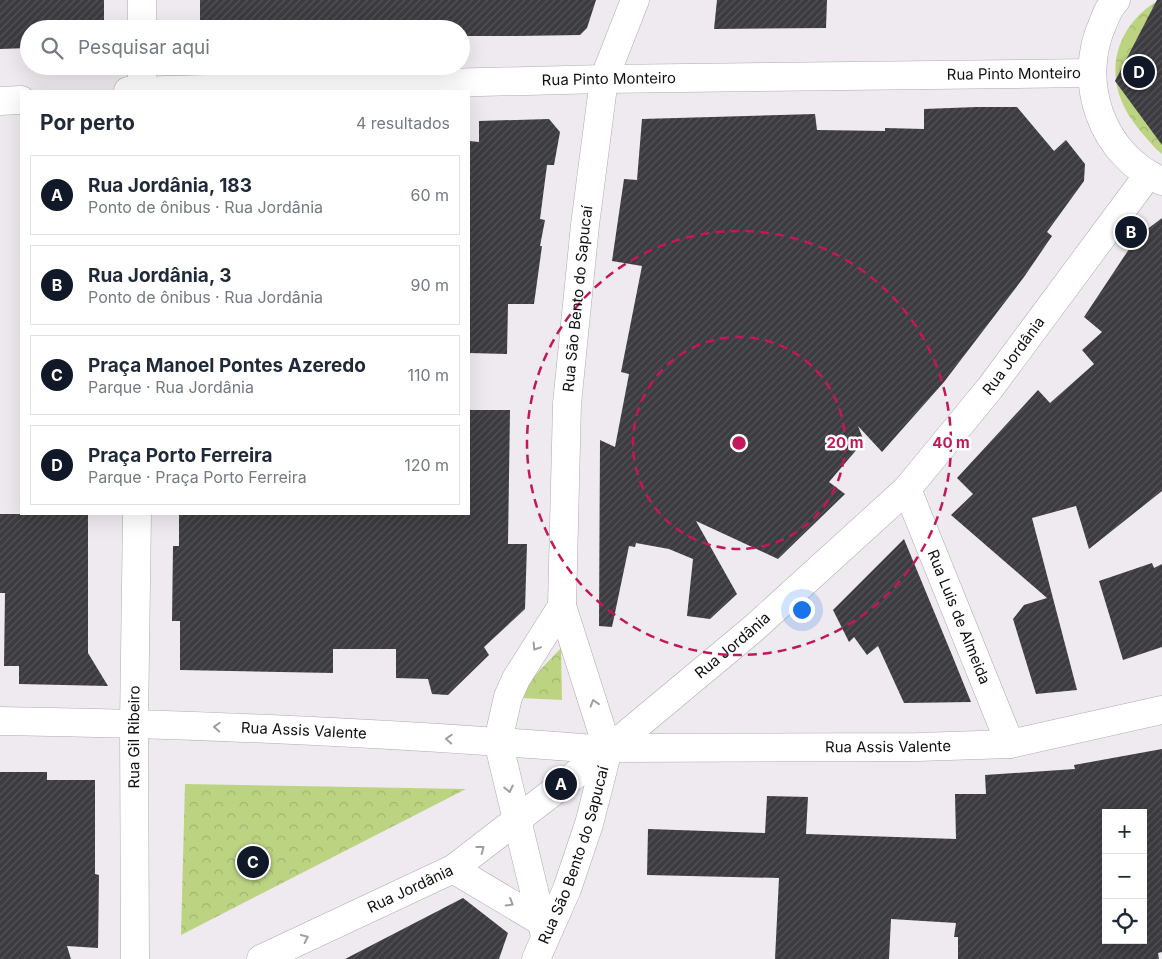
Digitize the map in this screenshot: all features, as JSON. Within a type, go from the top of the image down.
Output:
[{"type":"street","points":[[142,0],[142,20]]},
{"type":"street","name":"Rua São Bento do Sapucaí","points":[[562,606],[567,404],[585,225],[604,79],[635,0]]},
{"type":"street","points":[[1116,0],[1111,5],[1096,38],[1090,73],[1098,114],[1118,148],[1155,178]]},
{"type":"street","name":"Rua Pinto Monteiro","points":[[139,85],[1090,73]]},
{"type":"street","points":[[0,101],[20,100]]},
{"type":"street","name":"Rua Jordânia","points":[[261,959],[453,869],[517,822],[609,749],[754,629],[907,489],[990,388],[1155,178]]},
{"type":"street","name":"Rua Luis de Almeida","points":[[907,489],[1010,744]]},
{"type":"street","name":"Rua Gil Ribeiro","points":[[135,959],[134,723],[137,515]]},
{"type":"street","points":[[541,939],[498,741],[508,697],[512,688],[562,606]]},
{"type":"street","points":[[562,606],[609,749]]},
{"type":"street","name":"Rua Assis Valente","points":[[0,721],[134,723],[498,741],[609,749],[918,747],[1010,744],[1162,710]]},
{"type":"street","name":"Rua São Bento do Sapucaí","points":[[541,939],[570,880],[589,824],[609,749]]},
{"type":"street","points":[[453,869],[541,939]]},
{"type":"green space","points":[[1159,0],[1162,0],[1162,154],[1142,133],[1129,115],[1117,87],[1115,72],[1120,44],[1127,31],[1135,19]]},
{"type":"green space","points":[[561,648],[562,700],[521,698],[522,689]]},
{"type":"green space","points":[[185,784],[466,789],[181,935]]},
{"type":"building","points":[[0,0],[104,0],[104,20],[20,20],[20,48],[0,49]]},
{"type":"building","points":[[200,0],[596,0],[587,28],[580,35],[470,36],[470,20],[200,20]]},
{"type":"building","points":[[717,0],[827,0],[826,28],[714,29]]},
{"type":"building","points":[[1157,0],[1162,0],[1162,145],[1115,81]]},
{"type":"building","points":[[1017,107],[1054,151],[1066,140],[1085,164],[1084,181],[1047,232],[1052,236],[1024,277],[944,382],[882,452],[858,426],[864,441],[829,482],[845,494],[778,559],[696,521],[737,594],[710,619],[687,616],[693,559],[669,549],[636,543],[635,547],[629,546],[612,627],[599,626],[600,440],[615,447],[629,374],[621,372],[642,266],[612,261],[624,179],[637,180],[642,119],[815,114],[817,130],[885,131],[885,128],[924,129],[924,109]]},
{"type":"building","points":[[549,119],[560,132],[554,165],[547,165],[540,219],[545,220],[540,246],[542,246],[534,304],[508,304],[507,354],[470,353],[470,141],[479,142],[479,121]]},
{"type":"building","points":[[1162,218],[1162,491],[1089,549],[1076,506],[1032,518],[1077,690],[1036,694],[1013,619],[1024,605],[1047,598],[951,515],[973,494],[957,478],[1038,390],[1050,403],[1094,364],[1082,350],[1102,332],[1084,317],[1137,237]]},
{"type":"building","points":[[470,410],[510,410],[508,544],[527,544],[525,609],[484,647],[489,655],[448,695],[432,694],[428,679],[396,678],[396,649],[333,649],[333,673],[180,670],[180,621],[172,621],[173,546],[179,546],[179,515],[470,515]]},
{"type":"building","points":[[0,514],[88,515],[88,653],[108,686],[19,684],[19,666],[4,666],[5,593],[0,593]]},
{"type":"building","points":[[904,539],[971,702],[904,703],[878,646],[867,655],[854,637],[849,642],[833,610]]},
{"type":"building","points":[[1152,563],[1154,568],[1162,564],[1162,647],[1123,660],[1099,581]]},
{"type":"building","points":[[1162,749],[1162,952],[1158,953],[1159,959],[958,959],[958,937],[954,937],[956,923],[891,919],[889,959],[775,959],[779,878],[647,875],[648,829],[765,833],[767,796],[808,797],[806,834],[956,839],[955,794],[986,794],[985,775],[1075,769],[1074,765]]},
{"type":"building","points":[[0,772],[47,772],[47,780],[95,780],[95,874],[99,875],[98,948],[67,946],[71,959],[0,959]]},
{"type":"building","points":[[463,898],[508,933],[499,959],[345,959]]},
{"type":"place","name":"Praça Porto Ferreira","points":[[1139,72]]},
{"type":"place","name":"Rua Jordânia, 3","points":[[1131,232]]},
{"type":"place","name":"Rua Jordânia, 183","points":[[561,784]]},
{"type":"place","name":"Praça Manoel Pontes Azeredo","points":[[253,862]]}]
